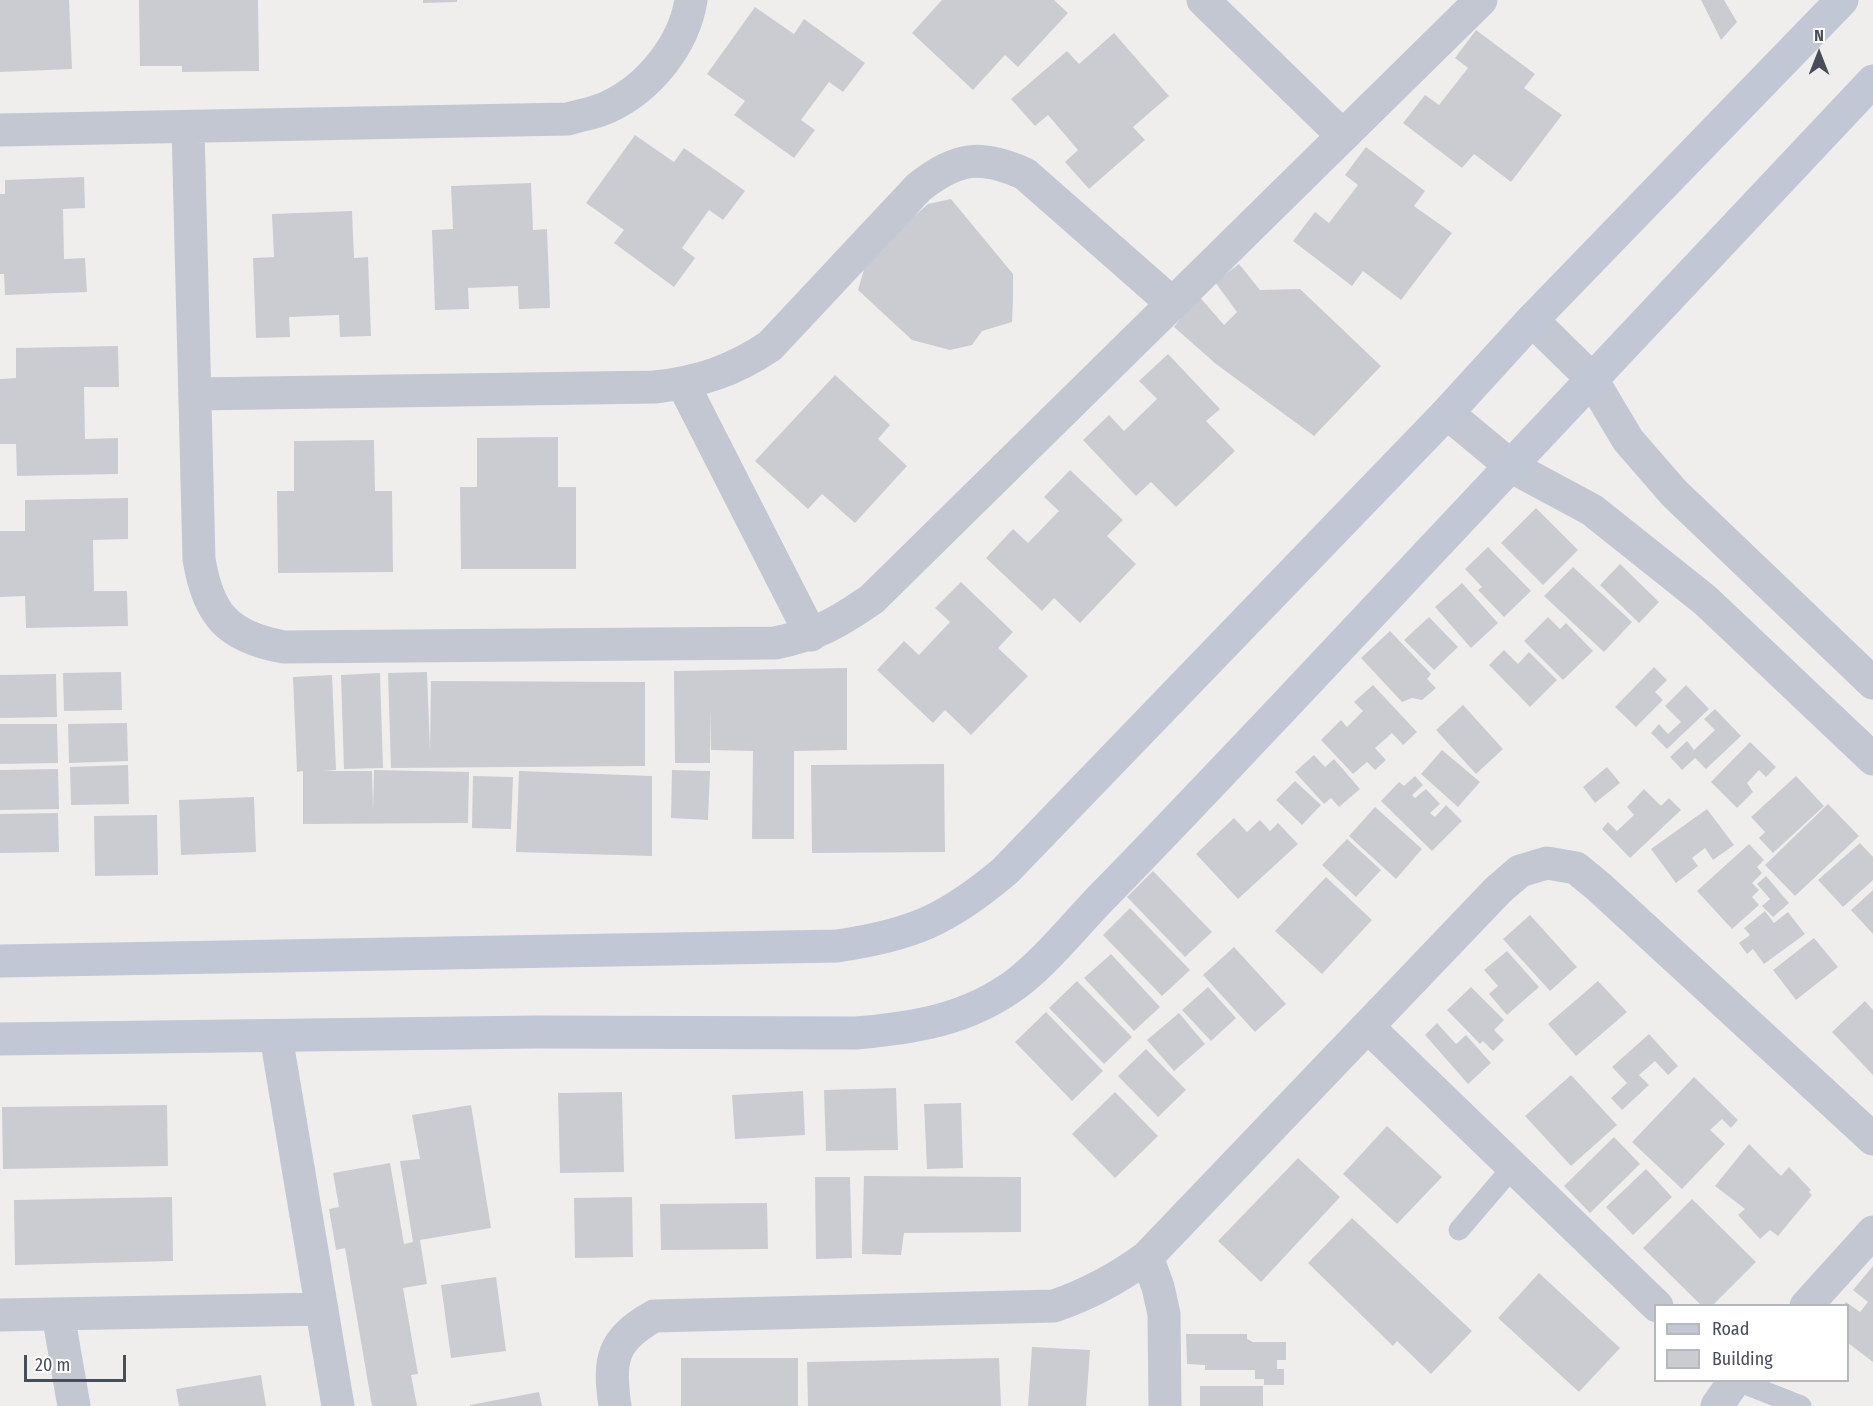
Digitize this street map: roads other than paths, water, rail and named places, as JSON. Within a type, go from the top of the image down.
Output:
[{"type":"street","points":[[0,130],[568,119],[608,107],[644,84],[671,52],[689,14],[691,0]]},
{"type":"street","points":[[1203,0],[1343,136]]},
{"type":"street","points":[[188,127],[199,559],[203,587],[216,613],[235,631],[258,643],[284,647],[775,643],[811,635],[837,624],[872,599],[1481,0]]},
{"type":"street","points":[[0,962],[837,946],[884,939],[928,924],[969,901],[1005,871],[1842,0]]},
{"type":"street","points":[[0,1039],[856,1033],[900,1030],[944,1021],[983,1005],[1018,982],[1051,950],[1512,467],[1591,378],[1873,81]]},
{"type":"street","points":[[195,394],[643,387],[683,384],[729,371],[770,346],[919,187],[942,170],[969,161],[998,162],[1025,174],[1173,304]]},
{"type":"street","points":[[1532,320],[1591,378],[1628,440],[1666,484],[1873,683]]},
{"type":"street","points":[[683,384],[811,635]]},
{"type":"street","points":[[1447,413],[1512,467],[1592,510],[1696,593],[1873,759]]},
{"type":"street","points":[[615,1406],[612,1382],[615,1353],[631,1329],[654,1316],[1054,1306],[1088,1294],[1119,1278],[1147,1257],[1520,871],[1547,863],[1576,868],[1599,886],[1873,1139]]},
{"type":"street","points":[[1368,1027],[1656,1304]]},
{"type":"street","points":[[276,1036],[339,1406]]},
{"type":"street","points":[[1807,1304],[1873,1232]]},
{"type":"street","points":[[1147,1257],[1158,1287],[1164,1314],[1165,1406]]},
{"type":"street","points":[[0,1315],[322,1310]]},
{"type":"street","points":[[58,1314],[74,1406]]},
{"type":"street","points":[[1717,1406],[1734,1382]]},
{"type":"lane","points":[[1459,1230],[1512,1168]]},
{"type":"lane","points":[[1740,1382],[1802,1406]]}]
